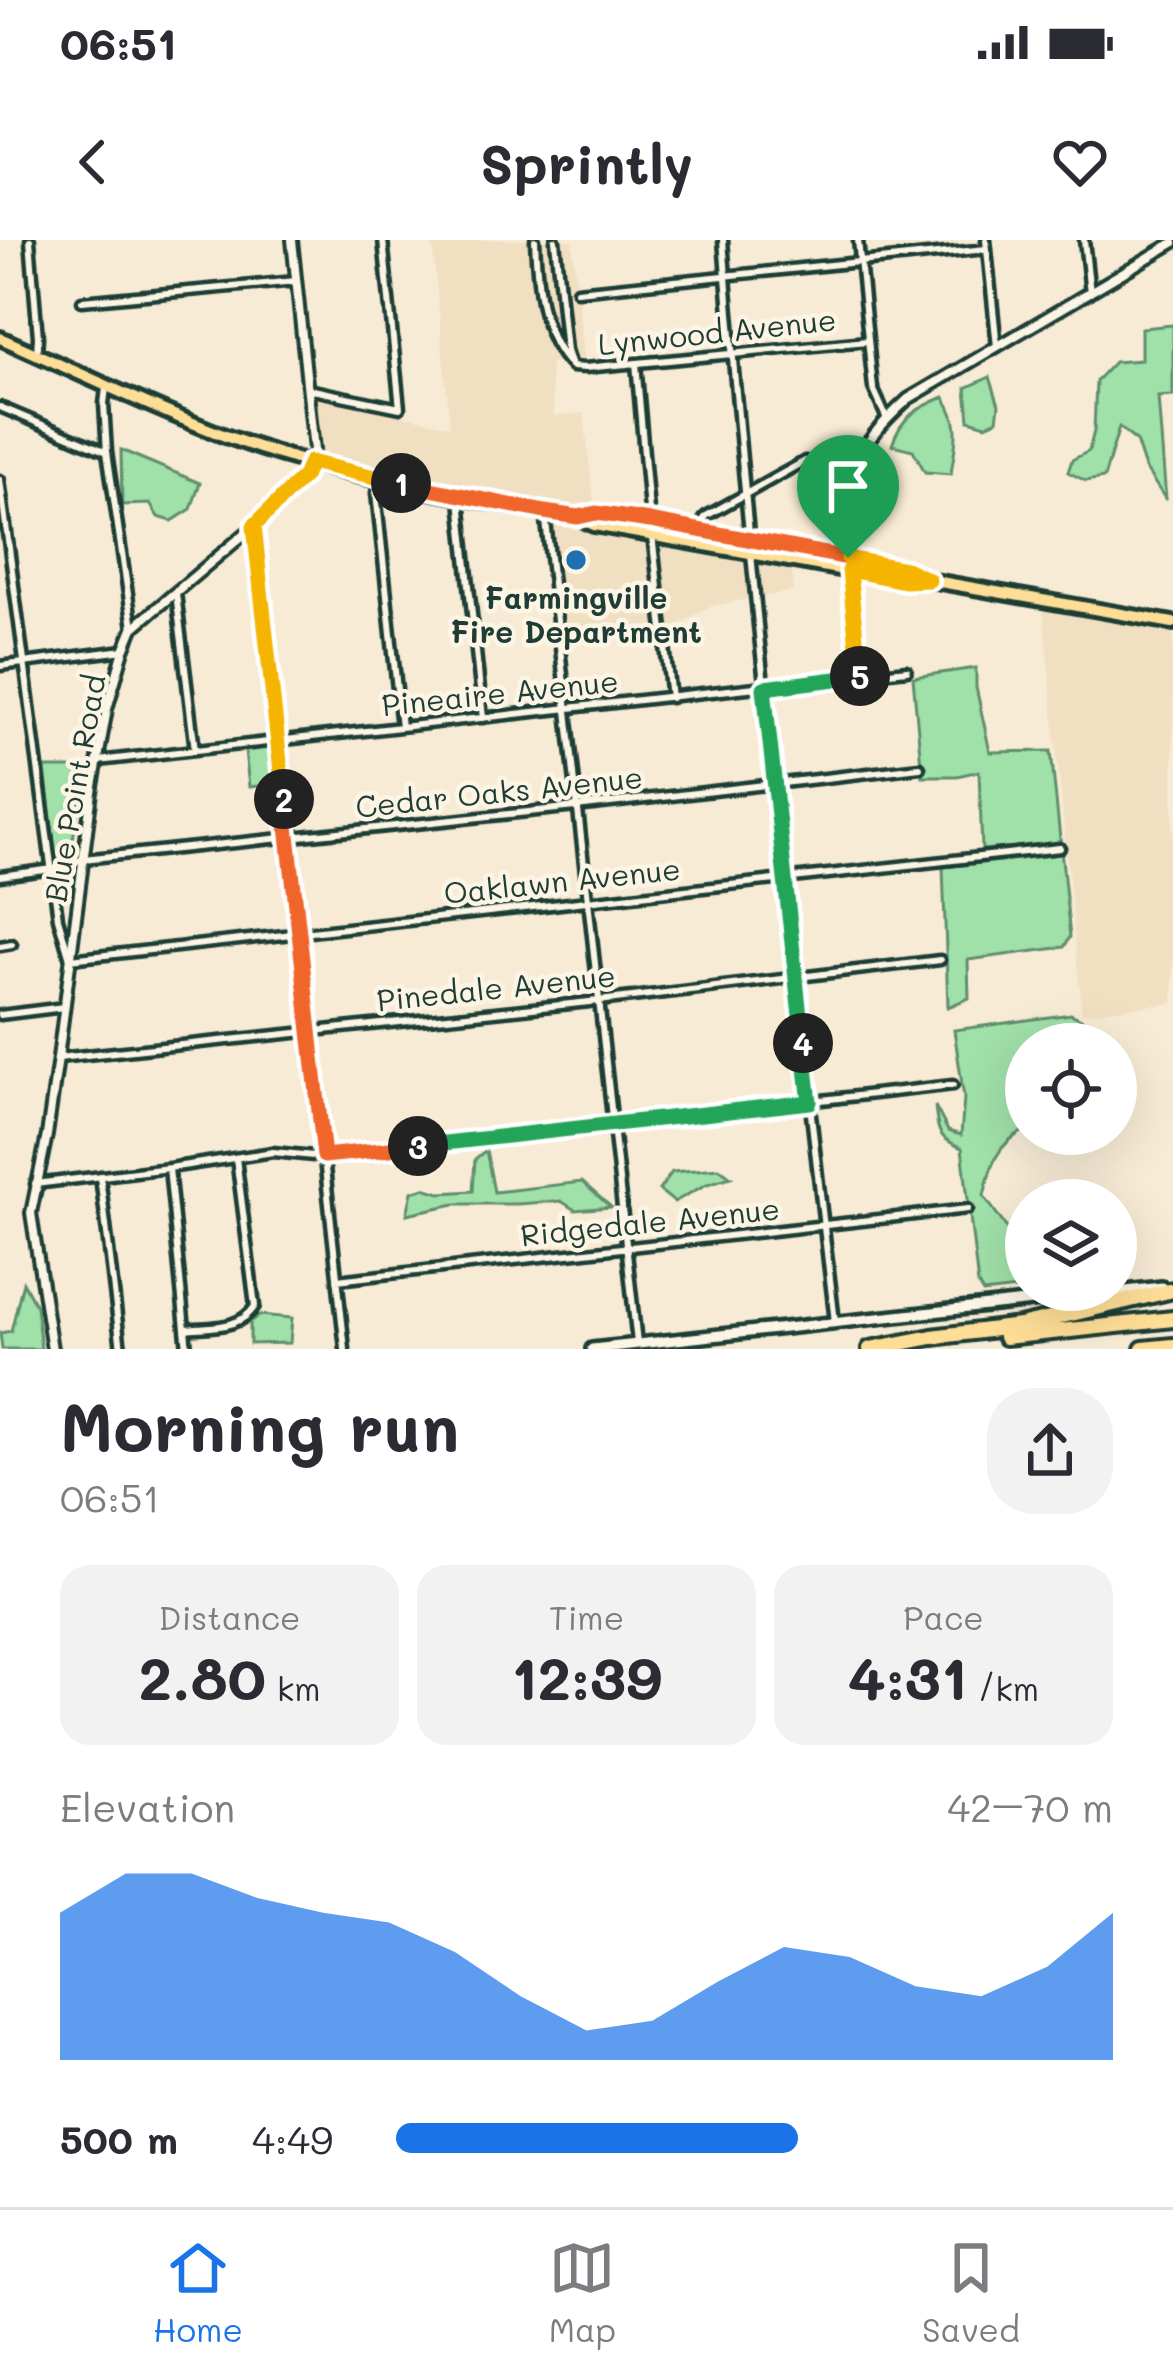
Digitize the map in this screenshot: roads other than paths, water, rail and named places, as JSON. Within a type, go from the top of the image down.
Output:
[{"type":"highway","points":[[870,1349],[1020,1326],[1173,1288]]},
{"type":"highway","points":[[900,1349],[1173,1319]]},
{"type":"highway","points":[[1143,1349],[1173,1346]]},
{"type":"main road","points":[[0,338],[230,437],[310,462],[578,517],[594,525],[697,530],[749,545]]},
{"type":"main road","points":[[651,528],[848,564],[906,569],[929,580],[1172,622]]},
{"type":"main road","points":[[592,1349],[1173,1288]]},
{"type":"street","points":[[30,240],[37,354]]},
{"type":"street","points":[[292,240],[314,450],[310,462]]},
{"type":"street","points":[[308,389],[400,409],[383,240]]},
{"type":"street","name":"Lynwood Avenue","points":[[535,240],[547,327],[572,367],[867,341]]},
{"type":"street","name":"Lynwood Avenue","points":[[555,240],[566,351],[572,367]]},
{"type":"street","points":[[723,240],[749,545],[836,1322]]},
{"type":"street","points":[[858,240],[875,398],[887,418]]},
{"type":"street","points":[[1084,240],[1090,292]]},
{"type":"street","points":[[860,676],[845,509],[851,478],[868,441],[908,399],[1173,243]]},
{"type":"street","points":[[577,291],[986,245],[998,347]]},
{"type":"street","points":[[82,301],[296,281]]},
{"type":"street","points":[[636,363],[670,698]]},
{"type":"street","points":[[107,385],[107,452],[133,628]]},
{"type":"street","points":[[0,407],[107,452]]},
{"type":"street","points":[[697,530],[706,516],[805,461]]},
{"type":"street","name":"Blue Point Road","points":[[52,1349],[31,1214],[47,1135],[98,761],[124,650],[133,628],[254,526],[305,475],[310,462]]},
{"type":"street","points":[[379,478],[376,500],[401,727]]},
{"type":"street","points":[[0,480],[58,918],[70,959]]},
{"type":"street","points":[[460,496],[483,718]]},
{"type":"street","points":[[545,512],[638,1344]]},
{"type":"street","points":[[254,526],[345,1349]]},
{"type":"street","points":[[176,593],[195,750]]},
{"type":"street","points":[[0,665],[124,650]]},
{"type":"street","name":"Pineaire Avenue","points":[[98,761],[907,670]]},
{"type":"street","name":"Cedar Oaks Avenue","points":[[0,876],[53,869],[83,859],[920,767]]},
{"type":"street","name":"Oaklawn Avenue","points":[[70,959],[1060,848]]},
{"type":"street","points":[[0,946],[12,944]]},
{"type":"street","name":"Pinedale Avenue","points":[[58,1058],[940,960]]},
{"type":"street","points":[[0,1016],[64,1007]]},
{"type":"street","points":[[35,1184],[273,1152],[324,1156],[953,1085]]},
{"type":"street","points":[[185,1329],[238,1323],[255,1306],[236,1158]]},
{"type":"street","points":[[169,1168],[188,1349]]},
{"type":"street","points":[[100,1176],[121,1349]]},
{"type":"street","name":"Ridgedale Avenue","points":[[337,1280],[968,1209]]},
{"type":"place","name":"Farmingville Fire Department","points":[[576,560]]}]
